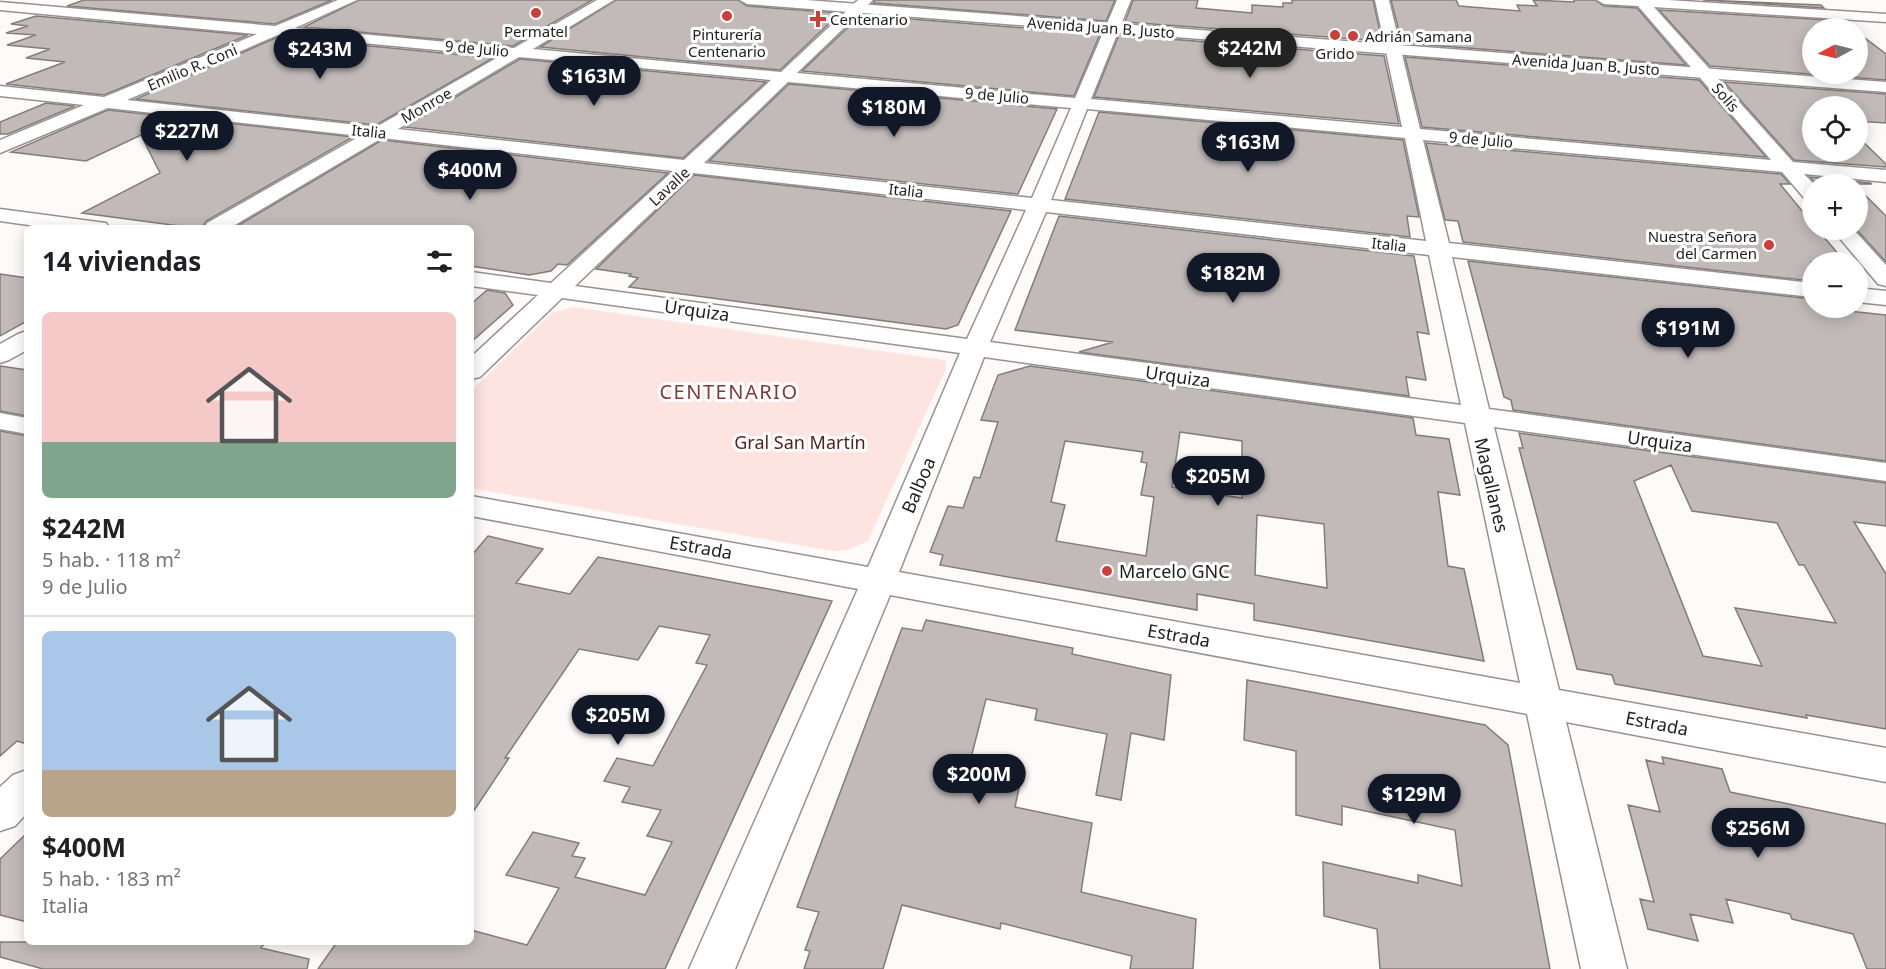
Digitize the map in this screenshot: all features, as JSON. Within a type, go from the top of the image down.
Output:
[{"type":"main road","name":"Avenida Juan B. Justo","points":[[747,0],[861,4],[1112,28],[1886,87]]},
{"type":"street","points":[[0,5],[12,0]]},
{"type":"street","name":"Emilio R. Coni","points":[[0,147],[350,0]]},
{"type":"street","name":"Monroe","points":[[220,225],[607,0]]},
{"type":"street","name":"Balboa","points":[[712,969],[879,580],[975,348],[1039,205],[1124,0]]},
{"type":"street","name":"Magallanes","points":[[1382,0],[1441,249],[1476,417],[1604,969]]},
{"type":"street","points":[[1604,0],[1886,18]]},
{"type":"street","name":"Solís","points":[[1641,1],[1802,183]]},
{"type":"street","name":"Lavalle","points":[[474,368],[861,4]]},
{"type":"street","name":"9 de Julio","points":[[0,5],[1886,176]]},
{"type":"street","name":"Italia","points":[[0,92],[1802,289]]},
{"type":"street","points":[[0,215],[75,225]]},
{"type":"street","points":[[1852,240],[1886,279]]},
{"type":"street","name":"Urquiza","points":[[474,279],[1886,472]]},
{"type":"street","points":[[1868,296],[1886,298]]},
{"type":"street","points":[[0,355],[24,341]]},
{"type":"street","points":[[0,421],[24,425]]},
{"type":"street","name":"Estrada","points":[[474,507],[1886,765]]},
{"type":"street","points":[[0,813],[24,791]]},
{"type":"green space","name":"Gral San Martín","points":[[573,307],[945,360],[946,369],[868,541],[847,550],[833,551],[474,489],[474,388],[552,313]]},
{"type":"building","points":[[84,0],[332,0],[275,24],[67,6]]},
{"type":"building","points":[[359,0],[592,0],[513,46],[304,27]]},
{"type":"building","points":[[616,0],[738,0],[747,6],[840,13],[780,70],[540,47]]},
{"type":"building","points":[[875,0],[1115,0],[1106,21],[873,3]]},
{"type":"building","points":[[1133,0],[1198,0],[1196,8],[1252,13],[1252,5],[1283,7],[1283,3],[1292,3],[1292,0],[1373,0],[1382,41],[1125,22]]},
{"type":"building","points":[[1391,0],[1456,0],[1459,6],[1520,11],[1517,5],[1537,6],[1533,0],[1574,2],[1574,0],[1595,0],[1604,6],[1637,8],[1686,65],[1402,43]]},
{"type":"building","points":[[1703,0],[1821,5],[1824,8]]},
{"type":"building","points":[[1659,10],[1802,19],[1802,73],[1710,66]]},
{"type":"building","points":[[861,15],[1100,34],[1074,96],[802,71]]},
{"type":"building","points":[[36,16],[248,35],[104,95],[6,84],[65,62],[26,58],[50,49],[7,45],[36,35],[6,33],[28,26],[11,24]]},
{"type":"building","points":[[1119,35],[1384,56],[1399,124],[1094,97]]},
{"type":"building","points":[[278,37],[493,58],[376,125],[136,99]]},
{"type":"building","points":[[1868,40],[1886,54],[1886,80],[1868,79]]},
{"type":"building","points":[[1405,57],[1699,80],[1766,157],[1422,127]]},
{"type":"building","points":[[520,59],[766,82],[683,158],[405,127]]},
{"type":"building","points":[[1724,82],[1886,94],[1886,123],[1868,122],[1868,96],[1802,96],[1802,161],[1794,160]]},
{"type":"building","points":[[789,84],[1057,109],[1018,194],[709,161]]},
{"type":"building","points":[[46,103],[75,106],[8,134],[0,134],[0,122]]},
{"type":"building","points":[[108,110],[353,137],[206,221],[204,225],[172,225],[82,213],[160,173],[141,135],[86,161],[11,152]]},
{"type":"building","points":[[1099,112],[1403,140],[1419,217],[1407,216],[1410,237],[1065,199]]},
{"type":"building","points":[[382,140],[668,173],[567,265],[558,264],[551,271],[529,275],[474,266],[474,225],[239,225]]},
{"type":"building","points":[[1426,143],[1781,174],[1790,184],[1780,184],[1802,211],[1802,240],[1826,240],[1837,252],[1802,252],[1802,280],[1463,242],[1458,221],[1445,220]]},
{"type":"building","points":[[1868,147],[1886,164],[1886,167],[1820,162],[1868,162]]},
{"type":"building","points":[[694,175],[1011,211],[958,325],[946,329],[629,287],[638,278],[629,276],[631,274],[596,269]]},
{"type":"building","points":[[1868,198],[1886,216],[1886,262],[1866,240],[1868,240]]},
{"type":"building","points":[[1059,216],[1414,256],[1429,334],[1417,332],[1426,380],[1406,377],[1409,396],[1079,352],[1113,342],[1015,330]]},
{"type":"building","points":[[1468,261],[1802,298],[1802,318],[1868,318],[1868,313],[1886,315],[1886,461],[1513,410],[1511,400],[1504,397]]},
{"type":"building","points":[[0,274],[24,278],[24,323],[0,336]]},
{"type":"building","points":[[487,290],[505,293],[513,305],[474,339],[474,301]]},
{"type":"building","points":[[0,366],[24,370],[24,415],[0,411]]},
{"type":"building","points":[[1030,366],[1413,418],[1416,435],[1449,439],[1460,495],[1438,492],[1448,566],[1464,569],[1484,661],[1254,620],[1254,604],[1197,594],[1197,610],[940,565],[943,555],[930,552],[948,506],[963,508],[974,477],[980,478],[998,422],[981,420],[998,375]],"holes":[[[1180,432],[1242,441],[1242,498],[1172,487]],[[1065,441],[1143,452],[1141,462],[1147,463],[1141,495],[1154,497],[1146,556],[1056,541],[1065,505],[1051,502]],[[1257,515],[1324,524],[1327,588],[1255,575]]]},
{"type":"building","points":[[0,431],[24,435],[24,743],[17,741],[0,756]]},
{"type":"building","points":[[1519,433],[1886,483],[1886,526],[1854,522],[1886,574],[1886,729],[1806,715],[1807,718],[1615,684],[1612,675],[1577,669],[1519,448],[1523,448]],"holes":[[[1671,465],[1692,511],[1777,523],[1799,565],[1804,565],[1836,623],[1735,608],[1762,666],[1703,656],[1634,481]]]},
{"type":"building","points":[[488,536],[543,549],[516,583],[570,594],[598,557],[832,601],[665,969],[318,969],[335,945],[474,945],[474,931],[527,945],[559,888],[506,875],[533,832],[579,843],[572,856],[585,858],[575,877],[645,895],[672,842],[647,836],[661,810],[622,802],[630,787],[604,781],[617,758],[653,766],[707,665],[696,663],[710,635],[659,626],[638,660],[579,649],[505,758],[509,758],[474,810],[474,552]]},
{"type":"building","points":[[926,620],[1073,648],[1072,654],[1171,675],[1164,740],[1131,733],[1121,800],[1096,795],[1107,734],[1035,720],[1037,709],[986,699],[971,758],[1023,769],[1015,807],[1092,823],[1081,892],[1196,919],[1193,969],[1130,969],[1132,956],[1001,923],[1000,929],[902,905],[883,969],[804,969],[810,951],[805,950],[819,912],[797,907],[902,628],[922,631]]},
{"type":"building","points":[[1247,680],[1485,725],[1508,745],[1550,969],[1380,969],[1377,929],[1324,916],[1323,862],[1418,883],[1418,875],[1462,886],[1455,830],[1342,806],[1342,825],[1296,815],[1296,751],[1244,740]]},
{"type":"building","points":[[1662,757],[1722,769],[1730,792],[1886,824],[1886,969],[1867,969],[1853,934],[1792,919],[1790,914],[1726,899],[1733,923],[1690,914],[1698,941],[1648,929],[1640,899],[1654,902],[1628,805],[1660,812],[1646,760],[1664,764]]},
{"type":"building","points":[[24,836],[24,921],[0,915],[0,859]]},
{"type":"building","points":[[0,942],[24,942],[24,945],[264,945],[261,948],[309,959],[307,969],[43,969],[0,957]]},
{"type":"place","name":"Permatel","points":[[536,13]]},
{"type":"place","name":"Pinturería Centenario","points":[[727,16]]},
{"type":"place","name":"Centenario","points":[[818,19]]},
{"type":"place","name":"Grido","points":[[1335,35]]},
{"type":"place","name":"Adrián Samana","points":[[1353,36]]},
{"type":"place","name":"Nuestra Señora del Carmen","points":[[1769,245]]},
{"type":"place","name":"Marcelo GNC","points":[[1107,571]]},
{"type":"district","name":"CENTENARIO","points":[[729,391]]}]
